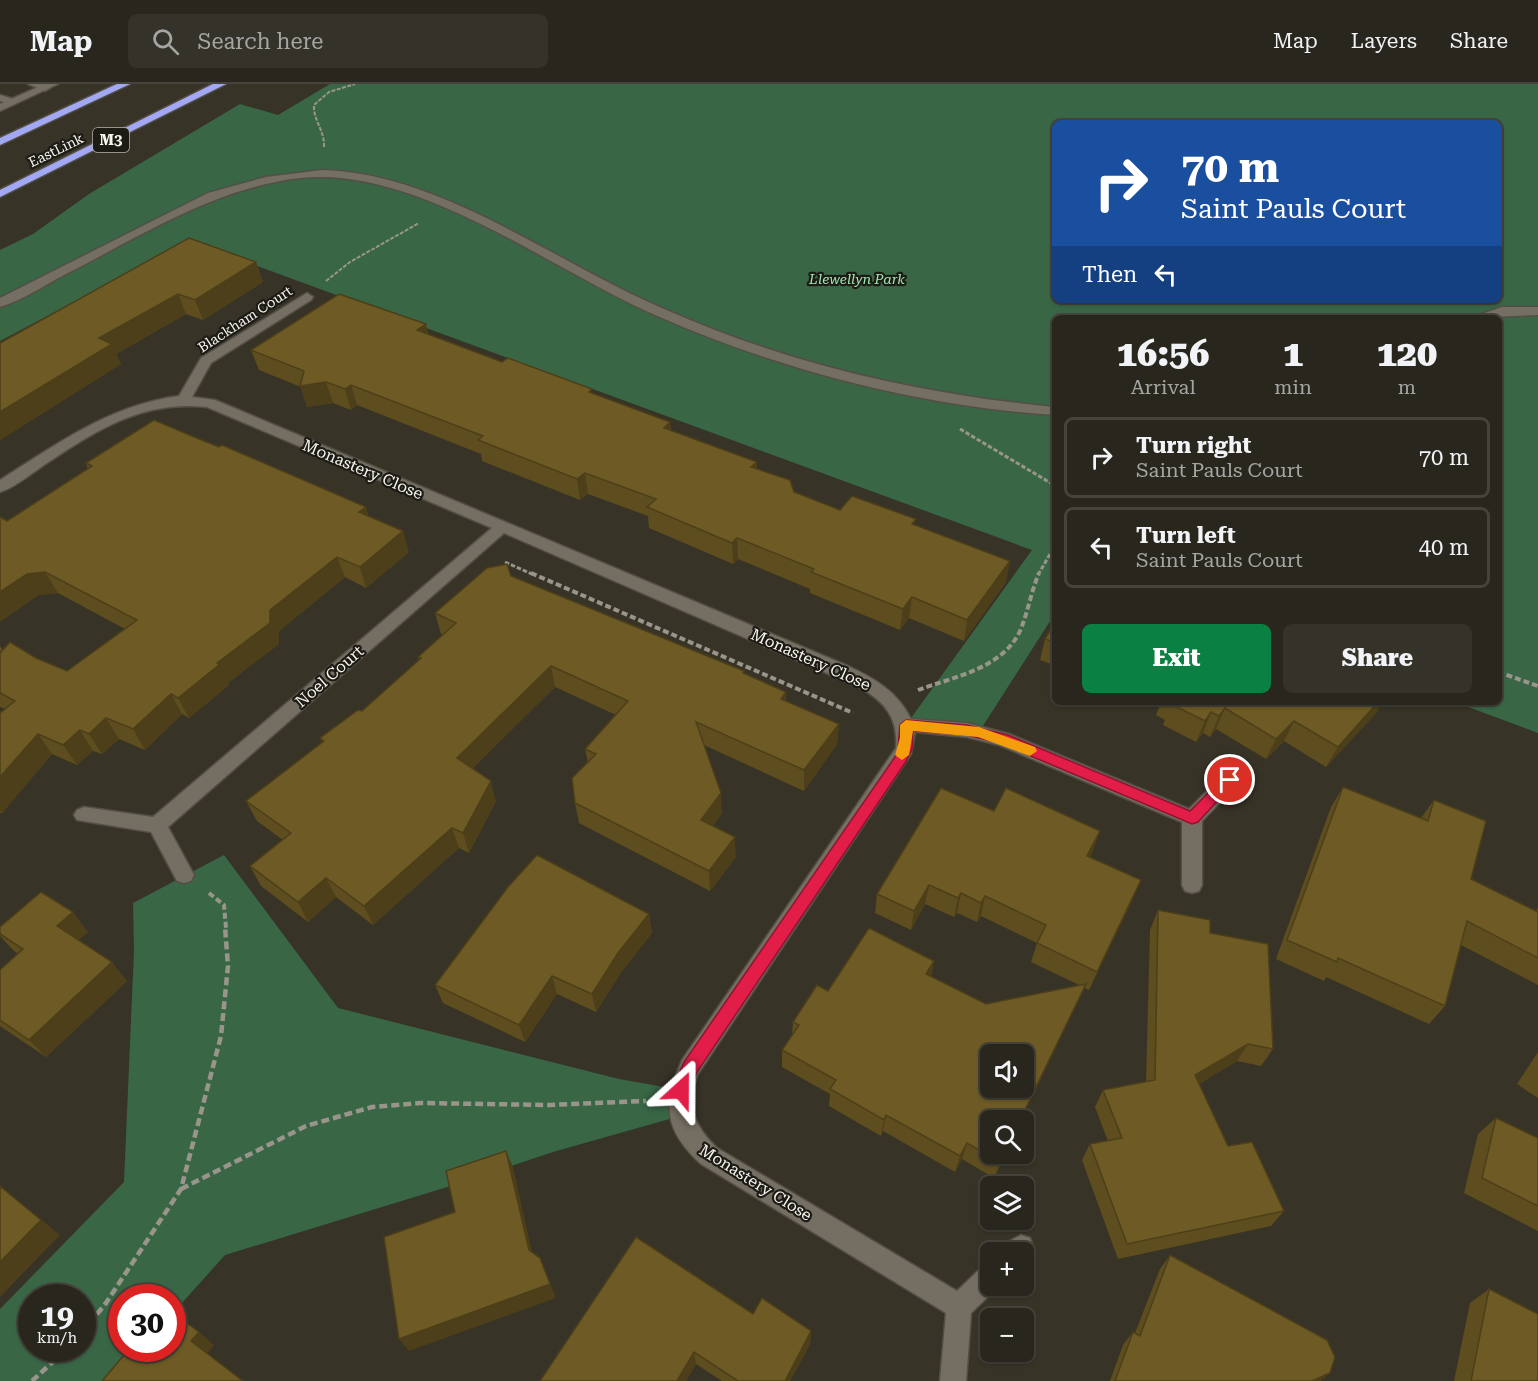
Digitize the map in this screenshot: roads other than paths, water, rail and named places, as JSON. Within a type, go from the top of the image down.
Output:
[{"type":"highway","name":"EastLink","points":[[0,142],[124,84]]},
{"type":"highway","name":"EastLink","points":[[0,194],[221,84]]},
{"type":"street","points":[[33,84],[49,86]]},
{"type":"street","points":[[0,108],[49,86]]},
{"type":"street","points":[[0,98],[13,102]]},
{"type":"street","points":[[0,303],[192,204],[242,185],[309,175],[357,175],[380,179],[450,206],[664,315],[809,367],[852,379],[965,402],[1052,411]]},
{"type":"street","name":"Blackham Court","points":[[184,399],[206,362],[307,297]]},
{"type":"street","points":[[1487,315],[1502,311],[1538,311]]},
{"type":"street","name":"Monastery Close","points":[[0,487],[128,411],[155,402],[184,399],[210,403],[858,678],[884,693],[894,704],[906,725],[905,749],[900,760],[690,1067],[683,1082],[680,1116],[687,1134],[709,1156],[959,1307]]},
{"type":"street","name":"Noel Court","points":[[157,825],[501,528]]},
{"type":"street","points":[[906,725],[967,730],[1003,739],[1192,818]]},
{"type":"street","points":[[1192,885],[1192,818],[1230,780]]},
{"type":"street","points":[[84,815],[157,825],[184,875]]},
{"type":"street","points":[[953,1381],[959,1307],[980,1287]]},
{"type":"park label","name":"Llewellyn Park","points":[[857,279]]}]
